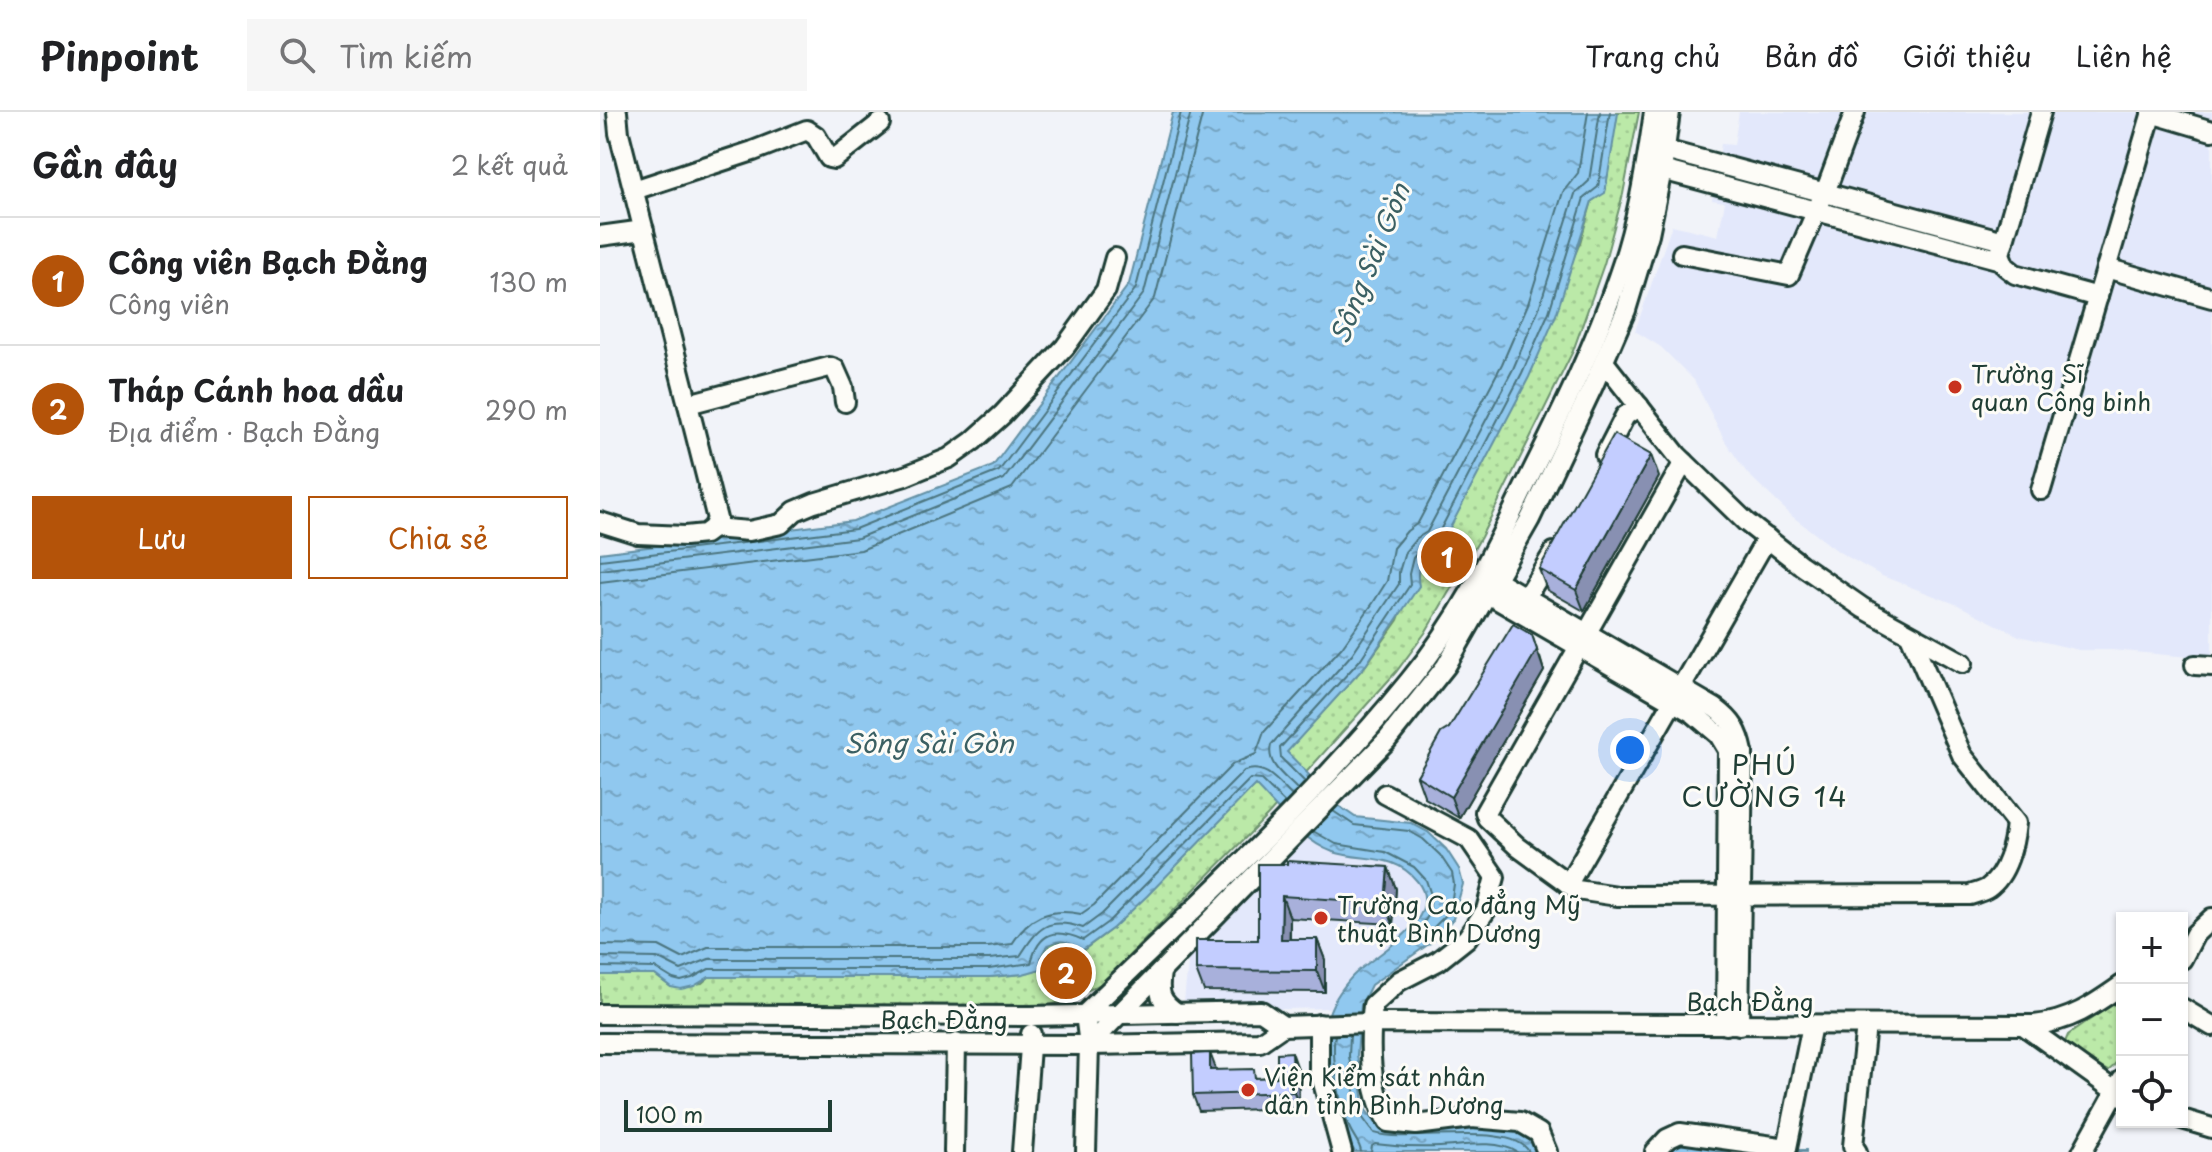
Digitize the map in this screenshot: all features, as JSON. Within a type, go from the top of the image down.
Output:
[{"type":"street","points":[[600,522],[648,535],[685,536],[705,534],[713,528],[717,519],[619,133],[617,112]]},
{"type":"street","points":[[1089,1045],[1387,740],[1446,666],[1594,341],[1637,211],[1659,159],[1654,112]]},
{"type":"street","points":[[1086,1152],[1089,1045],[1085,1014],[1261,844],[1366,732],[1412,678],[1530,519],[1604,362],[1639,271],[1670,112]]},
{"type":"street","points":[[1682,254],[1789,275],[1855,112]]},
{"type":"street","points":[[2001,260],[2000,254],[2041,112]]},
{"type":"street","points":[[2041,490],[2152,113],[2212,131]]},
{"type":"street","points":[[634,190],[807,130],[816,136],[829,158],[834,159],[880,123]]},
{"type":"street","points":[[1659,159],[1824,193],[2004,241]]},
{"type":"street","points":[[1659,159],[1817,211],[2001,260],[2015,274],[2098,297]]},
{"type":"street","points":[[600,236],[644,230]]},
{"type":"street","points":[[713,528],[749,531],[781,524],[795,511],[830,497],[905,476],[949,458],[1002,415],[1065,347],[1106,290],[1115,258]]},
{"type":"street","points":[[2106,268],[2212,298]]},
{"type":"street","points":[[1604,362],[1684,462],[1767,538],[1863,608],[1963,663]]},
{"type":"street","points":[[688,404],[829,367],[835,369],[843,387],[845,402]]},
{"type":"street","points":[[1594,475],[1625,416],[1639,406]]},
{"type":"street","points":[[1684,462],[1485,812],[1487,818],[1518,847],[1577,890],[1617,896],[1970,895],[1988,889],[2002,874],[2015,838],[2016,823],[1962,755],[1910,635]]},
{"type":"street","points":[[1523,614],[1566,530]]},
{"type":"street","points":[[1568,884],[1767,538]]},
{"type":"street","points":[[1485,583],[1523,614],[1583,640],[1678,695],[1722,713],[1739,732],[1743,752],[1732,1025]]},
{"type":"street","points":[[1385,794],[1469,839],[1495,877],[1486,910],[1467,938],[1438,961],[1399,981],[1373,1005],[1369,1024],[1370,1054],[1378,1104],[1388,1122],[1416,1125],[1472,1118],[1520,1122],[1539,1133],[1547,1152]]},
{"type":"street","points":[[2188,938],[2212,918]]},
{"type":"street","points":[[1161,972],[1160,997],[1177,1013]]},
{"type":"street","name":"Bạch Đằng","points":[[600,1043],[1089,1045],[1260,1042],[1283,1026],[1319,1024],[2023,1025],[2055,1023],[2093,1005],[2116,989]]},
{"type":"street","name":"Bạch Đằng","points":[[600,1014],[1031,1016],[1261,1011],[1283,1026]]},
{"type":"street","points":[[2188,1012],[2212,1026]]},
{"type":"street","points":[[685,1014],[686,1043]]},
{"type":"street","points":[[861,1015],[861,1043]]},
{"type":"street","points":[[1022,1152],[1031,1016]]},
{"type":"street","points":[[1319,1024],[1319,1068],[1342,1152]]},
{"type":"street","points":[[1655,1152],[1667,1139],[1680,1133],[1787,1148],[1812,1025]]},
{"type":"street","points":[[1851,1150],[1866,1025]]},
{"type":"street","points":[[2023,1025],[2116,1087]]},
{"type":"street","points":[[954,1152],[956,1043]]},
{"type":"street","points":[[2082,1152],[2116,1097]]},
{"type":"street","points":[[2188,1121],[2212,1128]]},
{"type":"shaded area","name":"Trường Sĩ quan Công binh","points":[[1739,112],[2212,112],[2212,659],[2079,650],[2019,636],[1958,605],[1882,576],[1839,552],[1793,517],[1747,473],[1725,441],[1694,380],[1661,347],[1635,331],[1672,225],[1718,236],[1725,202],[1712,200],[1721,144],[1734,145]]},
{"type":"shaded area","name":"Trường Cao đẳng Mỹ thuật Bình Dương","points":[[1308,837],[1333,852],[1382,859],[1408,872],[1420,884],[1423,895],[1422,911],[1413,926],[1396,944],[1355,973],[1330,1008],[1183,1011],[1189,954]]},
{"type":"green space","points":[[1617,112],[1639,112],[1623,194],[1604,264],[1573,351],[1481,537],[1425,633],[1396,672],[1268,815],[1101,984],[1068,1000],[1027,1011],[600,1009],[600,975],[655,975],[671,987],[702,983],[709,977],[990,977],[1023,974],[1040,962],[1042,954],[1051,944],[1069,943],[1081,952],[1113,928],[1286,752],[1366,665],[1398,620],[1419,562],[1440,546],[1492,446],[1580,243],[1592,201],[1605,192]]},
{"type":"green space","points":[[2116,1001],[2116,1062],[2108,1071],[2067,1048],[2065,1042],[2068,1035]]},
{"type":"water","name":"Sông Sài Gòn","points":[[1173,112],[1618,113],[1605,193],[1592,201],[1556,315],[1529,377],[1440,547],[1421,562],[1419,586],[1366,665],[1287,752],[1339,806],[1355,817],[1411,823],[1428,832],[1446,849],[1459,869],[1463,884],[1453,919],[1433,941],[1371,985],[1361,1005],[1357,1055],[1365,1109],[1379,1127],[1402,1130],[1477,1126],[1515,1130],[1533,1141],[1538,1152],[1355,1152],[1342,1131],[1333,1104],[1327,1068],[1328,1018],[1334,1002],[1350,979],[1393,945],[1416,921],[1423,908],[1424,895],[1417,881],[1398,866],[1378,859],[1333,852],[1311,840],[1255,785],[1113,928],[1080,952],[1067,942],[1053,943],[1043,952],[1041,969],[990,977],[709,977],[681,989],[671,987],[655,975],[600,975],[600,553],[853,521],[993,466],[1129,284]]},
{"type":"water","points":[[1680,1143],[1756,1150],[1806,1150],[1806,1152],[1662,1152]]},
{"type":"building","points":[[1614,434],[1651,455],[1576,590],[1539,569]]},
{"type":"building","points":[[1513,624],[1532,635],[1537,650],[1451,797],[1417,776],[1441,733],[1449,728]]},
{"type":"building","points":[[1287,861],[1388,867],[1385,903],[1282,896],[1281,939],[1317,939],[1317,971],[1196,970],[1196,940],[1258,940],[1258,864],[1287,864]]},
{"type":"building","points":[[1065,959],[1072,964],[1067,975],[1056,971],[1057,963]]},
{"type":"building","points":[[1292,1052],[1294,1092],[1193,1095],[1192,1054],[1210,1053],[1210,1070],[1254,1069],[1255,1078],[1277,1077],[1277,1053]]},
{"type":"place","name":"Trường Sĩ quan Công binh","points":[[1955,387]]},
{"type":"place","name":"Công viên Bạch Đằng","points":[[1447,557]]},
{"type":"place","name":"Trường Cao đẳng Mỹ thuật Bình Dương","points":[[1321,918]]},
{"type":"place","name":"Tháp Cánh hoa dầu","points":[[1066,973]]},
{"type":"place","name":"Viện Kiểm sát nhân dân tỉnh Bình Dương","points":[[1248,1090]]},
{"type":"district","name":"PHÚ CƯỜNG 14","points":[[1765,779]]}]
